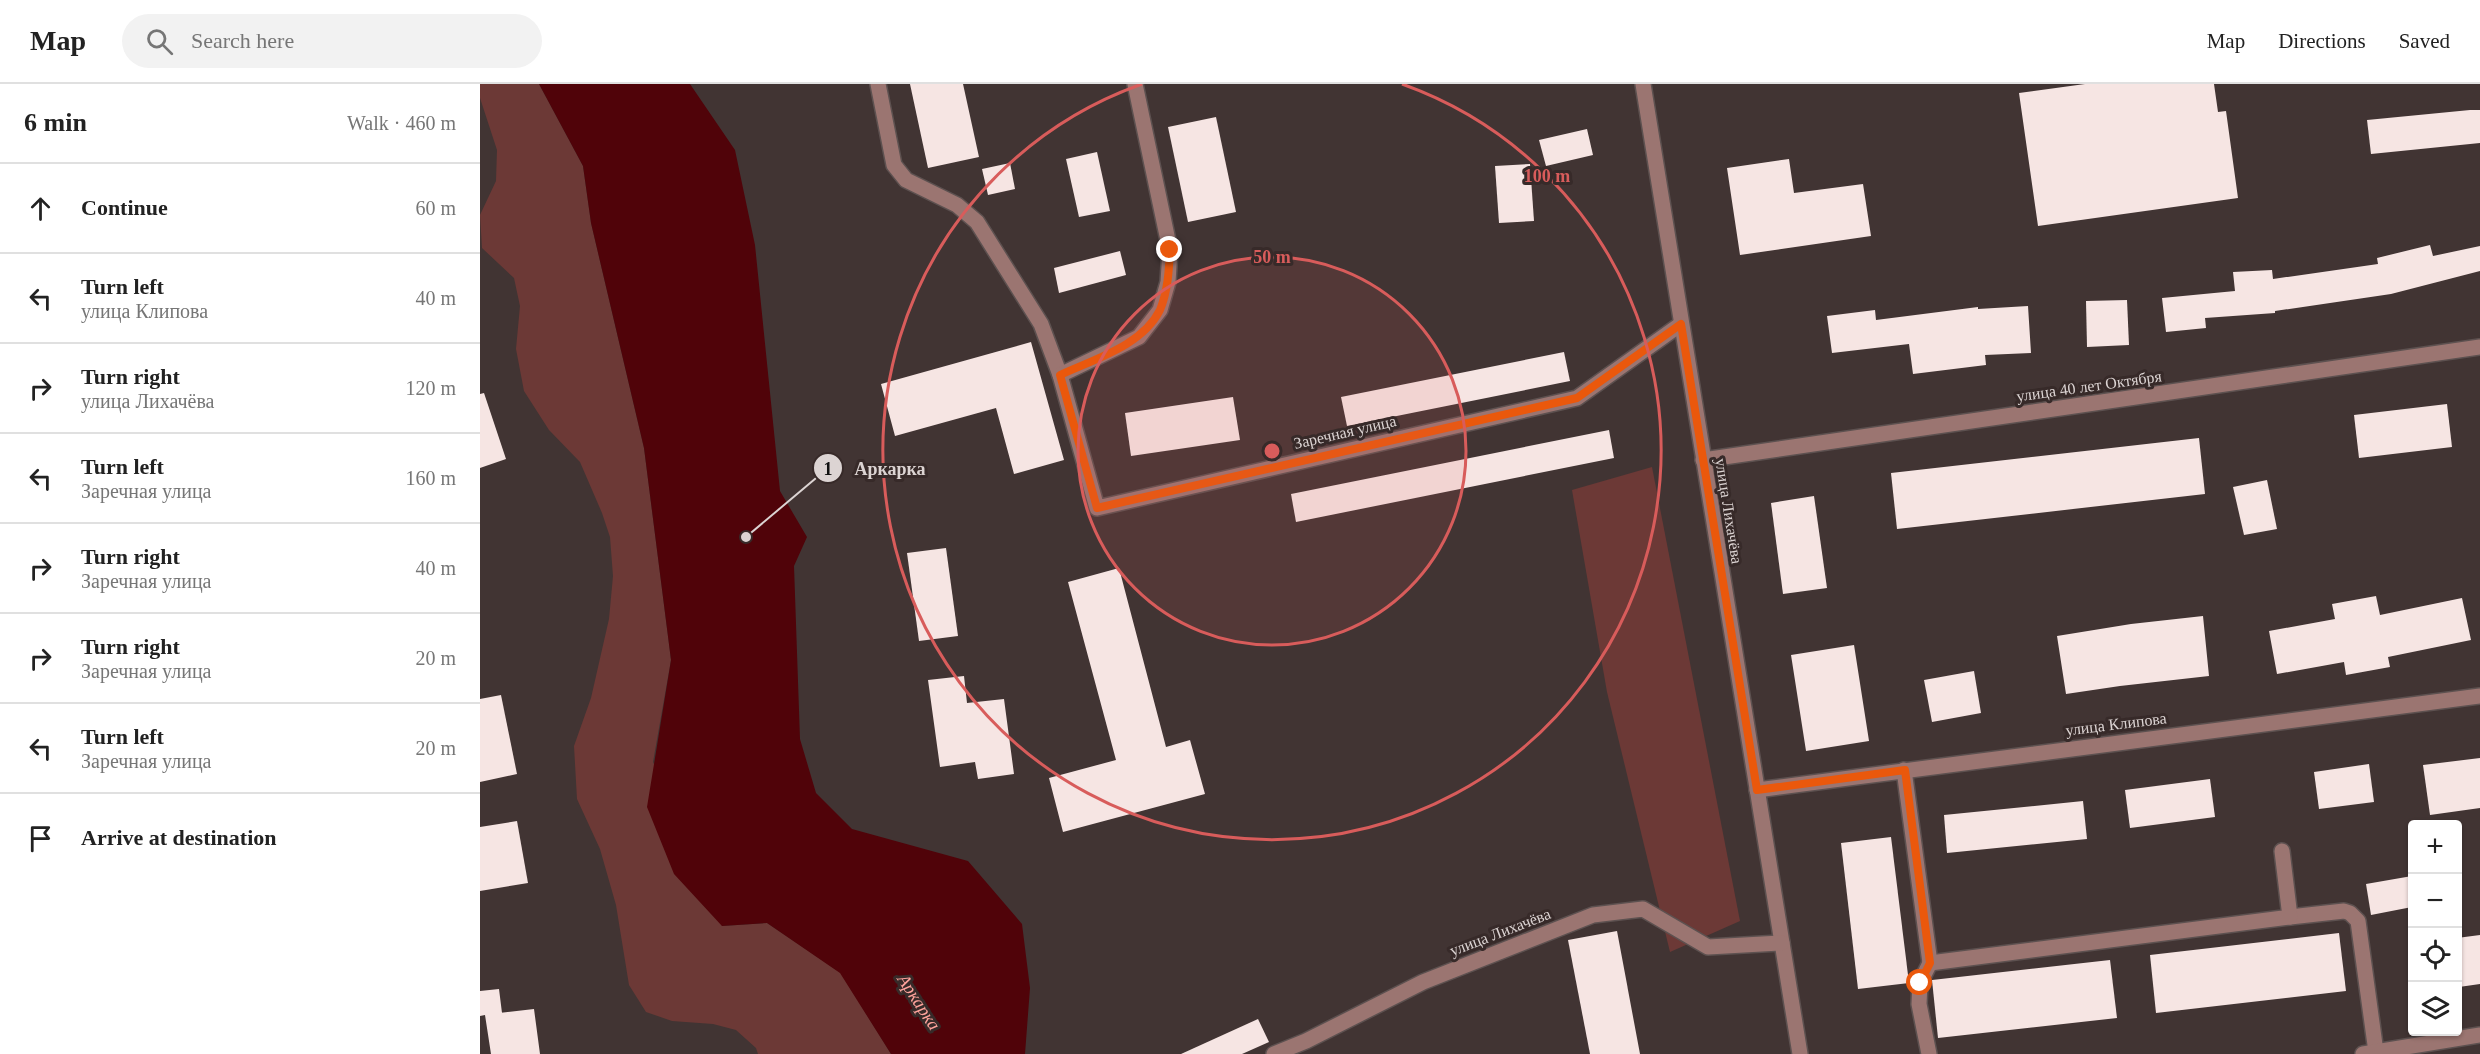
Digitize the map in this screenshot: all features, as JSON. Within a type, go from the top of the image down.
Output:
[{"type":"street","name":"Заречная улица","points":[[878,84],[894,165],[906,180],[957,205],[977,222],[1041,324],[1060,375],[1097,508],[1577,398],[1681,324]]},
{"type":"street","points":[[1060,375],[1139,337],[1160,310],[1168,282],[1170,250],[1135,84]]},
{"type":"street","name":"улица Лихачёва","points":[[1643,84],[1800,1054]]},
{"type":"street","name":"улица 40 лет Октября","points":[[1703,460],[2480,347]]},
{"type":"street","name":"улица Клипова","points":[[1757,790],[2480,696]]},
{"type":"street","points":[[1905,770],[1930,963],[1920,983],[1919,1004],[1929,1054]]},
{"type":"street","points":[[2282,851],[2290,917]]},
{"type":"street","name":"улица Лихачёва","points":[[1274,1054],[1306,1041],[1423,982],[1593,915],[1643,909],[1708,947],[1782,943]]},
{"type":"street","points":[[1930,963],[2344,911],[2358,921],[2369,1053],[2480,1035]]},
{"type":"shaded area","points":[[480,84],[539,84],[583,166],[591,223],[644,448],[671,660],[653,762],[722,926],[767,923],[841,973],[891,1054],[758,1054],[756,1048],[736,1030],[713,1024],[672,1021],[646,1012],[629,985],[616,905],[600,849],[577,799],[574,746],[591,698],[609,619],[613,576],[610,537],[580,462],[549,430],[524,391],[516,349],[520,306],[514,278],[482,248],[480,215],[496,181],[497,150],[480,98]]},
{"type":"shaded area","points":[[1652,467],[1740,921],[1670,952],[1607,692],[1572,490]]},
{"type":"water","points":[[539,84],[690,84],[735,150],[755,245],[780,491],[807,537],[794,566],[800,739],[816,793],[852,829],[968,861],[1022,924],[1030,988],[1025,1054],[891,1054],[840,973],[767,923],[722,926],[674,874],[647,807],[671,660],[644,448],[591,223],[583,166]]},
{"type":"building","points":[[910,84],[963,84],[979,157],[928,168]]},
{"type":"building","points":[[2085,84],[2214,84],[2218,112],[2226,111],[2238,198],[2038,226],[2019,93]]},
{"type":"building","points":[[2480,110],[2480,143],[2371,154],[2367,120]]},
{"type":"building","points":[[1216,117],[1236,212],[1188,222],[1168,127]]},
{"type":"building","points":[[1587,129],[1593,155],[1546,166],[1539,140]]},
{"type":"building","points":[[1097,152],[1110,211],[1079,217],[1066,159]]},
{"type":"building","points":[[1789,159],[1794,193],[1863,184],[1871,236],[1740,255],[1727,168]]},
{"type":"building","points":[[1010,163],[1015,189],[988,195],[982,169]]},
{"type":"building","points":[[1530,164],[1534,221],[1499,223],[1495,166]]},
{"type":"building","points":[[2430,245],[2433,256],[2480,246],[2480,271],[2391,294],[2275,311],[2275,313],[2205,318],[2206,328],[2166,332],[2162,298],[2235,291],[2233,272],[2272,270],[2273,279],[2378,264],[2377,258]]},
{"type":"building","points":[[1120,251],[1126,275],[1059,293],[1054,268]]},
{"type":"building","points":[[2127,300],[2129,345],[2087,347],[2086,301]]},
{"type":"building","points":[[2028,306],[2031,353],[1985,355],[1986,365],[1913,374],[1909,344],[1832,353],[1827,316],[1875,310],[1876,320],[1978,307],[1978,309]]},
{"type":"building","points":[[1031,342],[1064,460],[1014,474],[996,408],[895,436],[881,384]]},
{"type":"building","points":[[1564,352],[1570,381],[1347,426],[1341,397]]},
{"type":"building","points":[[484,393],[506,459],[480,468],[480,394]]},
{"type":"building","points":[[1233,397],[1240,440],[1131,456],[1125,413]]},
{"type":"building","points":[[2447,404],[2452,447],[2359,458],[2354,415]]},
{"type":"building","points":[[1609,430],[1614,458],[1296,522],[1291,494]]},
{"type":"building","points":[[2199,438],[2205,494],[1897,529],[1891,473]]},
{"type":"building","points":[[2267,480],[2277,529],[2244,535],[2233,487]]},
{"type":"building","points":[[1814,496],[1827,588],[1783,594],[1771,503]]},
{"type":"building","points":[[946,548],[958,636],[919,641],[907,553]]},
{"type":"building","points":[[1119,568],[1166,747],[1190,740],[1205,794],[1063,832],[1049,778],[1116,760],[1068,582]]},
{"type":"building","points":[[2376,596],[2380,615],[2462,598],[2471,640],[2388,657],[2390,667],[2346,675],[2344,662],[2277,674],[2269,631],[2335,619],[2332,604]]},
{"type":"building","points":[[2203,616],[2209,676],[2066,694],[2057,636],[2131,624]]},
{"type":"building","points":[[1854,645],[1869,741],[1806,751],[1791,655]]},
{"type":"building","points":[[1974,671],[1981,713],[1932,722],[1924,680]]},
{"type":"building","points":[[964,676],[967,703],[1004,699],[1014,774],[978,779],[975,762],[940,767],[928,680]]},
{"type":"building","points":[[501,695],[517,774],[480,782],[480,699]]},
{"type":"building","points":[[2480,758],[2480,808],[2430,815],[2423,765]]},
{"type":"building","points":[[2369,764],[2374,802],[2319,809],[2314,772]]},
{"type":"building","points":[[2210,779],[2215,817],[2130,828],[2125,790]]},
{"type":"building","points":[[2083,801],[2087,839],[1947,853],[1944,815]]},
{"type":"building","points":[[517,821],[528,883],[480,891],[480,827]]},
{"type":"building","points":[[1891,837],[1909,983],[1858,989],[1841,843]]},
{"type":"building","points":[[2408,877],[2408,908],[2371,915],[2366,884]]},
{"type":"building","points":[[1617,931],[1640,1054],[1590,1054],[1568,940]]},
{"type":"building","points":[[2339,933],[2346,991],[2156,1013],[2150,955]]},
{"type":"building","points":[[2480,935],[2480,984],[2462,987],[2462,937]]},
{"type":"building","points":[[2110,960],[2117,1018],[1938,1038],[1932,980]]},
{"type":"building","points":[[499,989],[502,1013],[534,1009],[540,1054],[491,1054],[485,1015],[480,1016],[480,991]]},
{"type":"building","points":[[1258,1019],[1269,1042],[1242,1054],[1181,1054]]},
{"type":"place","name":"Аркарка","points":[[746,537]]},
{"type":"route","points":[[1170,250],[1168,282],[1160,310],[1139,337],[1060,375],[1097,508],[1577,398],[1681,324],[1757,790],[1905,770],[1930,963],[1920,983]]}]
